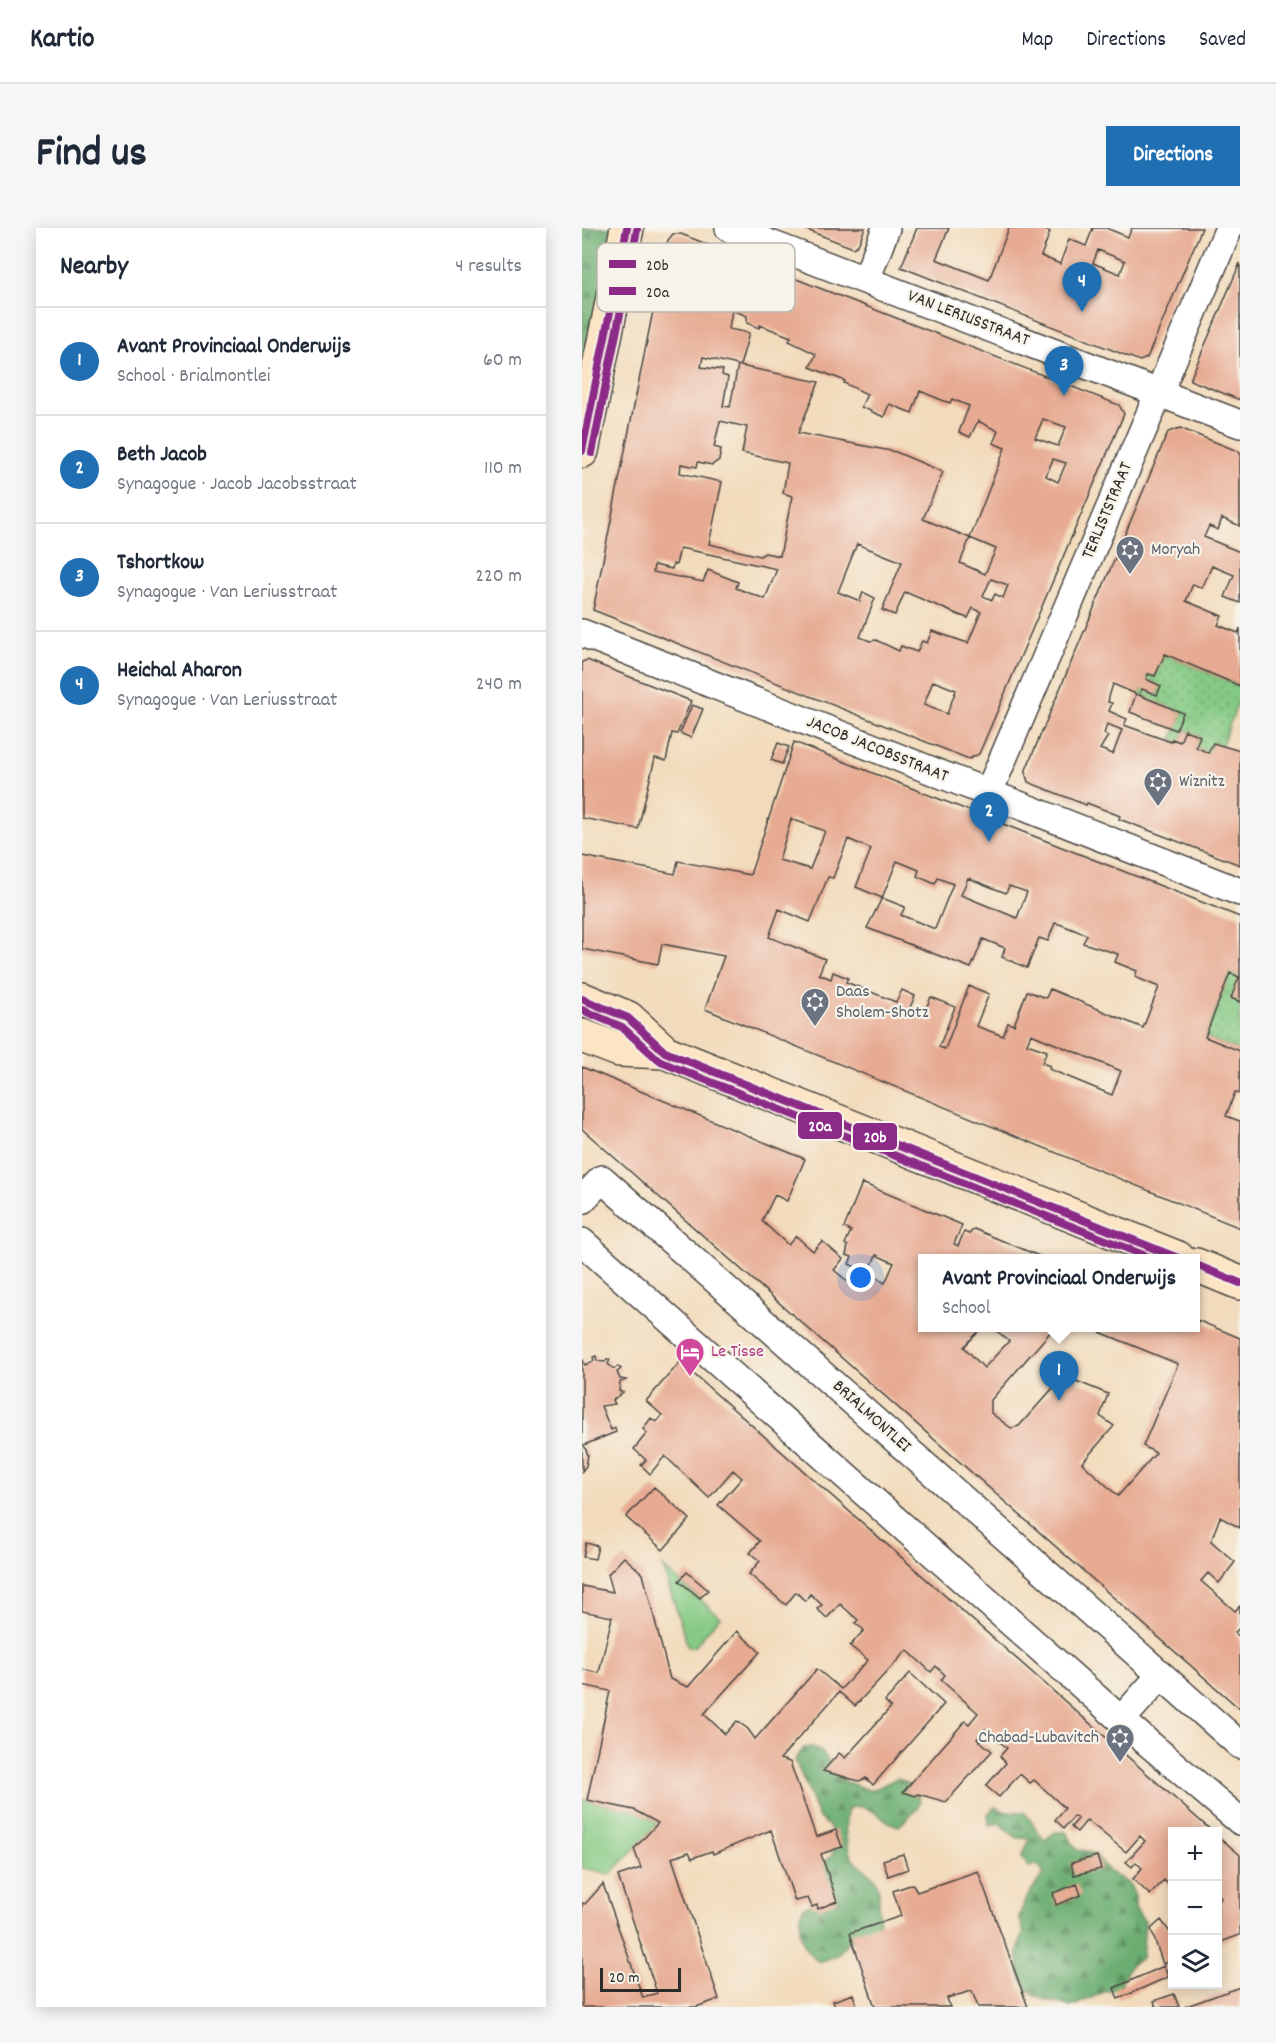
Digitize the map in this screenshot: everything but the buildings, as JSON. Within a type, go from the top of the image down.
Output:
[{"type":"main road","points":[[624,243],[627,228]]},
{"type":"main road","points":[[582,451],[610,312]]},
{"type":"main road","points":[[582,999],[628,1018],[665,1052]]},
{"type":"main road","points":[[582,1036],[619,1050],[665,1052],[1168,1254]]},
{"type":"main road","points":[[1200,1268],[1240,1283]]},
{"type":"street","name":"VAN LERIUSSTRAAT","points":[[729,228],[769,243]]},
{"type":"street","points":[[866,280],[886,228]]},
{"type":"street","name":"TERLISTSTRAAT","points":[[988,794],[1229,228]]},
{"type":"street","name":"VAN LERIUSSTRAAT","points":[[795,253],[1240,424]]},
{"type":"street","name":"JACOB JACOBSSTRAAT","points":[[582,633],[1240,892]]},
{"type":"street","name":"BRIALMONTLEI","points":[[582,1200],[602,1179],[1240,1744]]},
{"type":"street","points":[[582,1242],[1121,1720],[1240,1821]]},
{"type":"street","points":[[1121,1720],[1161,1675]]},
{"type":"green space","points":[[582,228],[640,228],[636,243],[597,243],[597,312],[619,312],[582,458]]},
{"type":"green space","points":[[1165,654],[1240,686],[1240,697],[1222,744],[1224,748],[1213,743],[1208,753],[1196,747],[1200,736],[1185,730],[1180,742],[1172,739],[1183,713],[1139,695],[1142,689],[1157,695],[1161,686],[1146,679],[1148,674],[1155,676]]},
{"type":"green space","points":[[1230,973],[1239,977],[1240,1051],[1205,1037]]},
{"type":"green space","points":[[663,1567],[720,1617],[694,1647],[688,1647]]},
{"type":"green space","points":[[813,1747],[822,1752],[844,1781],[871,1791],[897,1778],[915,1787],[920,1800],[917,1809],[899,1826],[862,1807],[848,1809],[847,1844],[852,1857],[876,1881],[881,1926],[862,1944],[849,1940],[837,1955],[819,1962],[804,1945],[800,1923],[803,1908],[816,1901],[824,1863],[833,1854],[834,1836],[829,1826],[819,1818],[795,1760],[804,1748]]},
{"type":"green space","points":[[582,1799],[634,1810],[658,1823],[611,1874],[582,1868]]},
{"type":"green space","points":[[995,1807],[1006,1812],[1024,1812],[1045,1840],[1055,1832],[1066,1832],[1077,1850],[1088,1851],[1097,1856],[1106,1868],[1130,1885],[1135,1897],[1135,1908],[1145,1922],[1142,1958],[1130,1965],[1119,1988],[1104,1992],[1071,2007],[1038,1997],[1025,1985],[1018,1959],[1024,1933],[1019,1917],[1026,1898],[1044,1873],[1038,1865],[1028,1867],[1022,1857],[1030,1838],[1017,1838],[999,1823],[989,1825],[988,1814]]},
{"type":"transit line","name":"20b","points":[[624,243],[627,228]]},
{"type":"transit line","name":"20a","points":[[634,243],[637,230]]},
{"type":"transit line","name":"20b","points":[[582,451],[610,312]]},
{"type":"transit line","name":"20a","points":[[592,453],[620,312]]},
{"type":"transit line","name":"20b","points":[[582,999],[628,1018],[665,1052],[1168,1254]]},
{"type":"transit line","name":"20a","points":[[582,1010],[622,1027],[661,1062],[1141,1254]]},
{"type":"transit line","name":"20b","points":[[1200,1267],[1240,1283]]},
{"type":"place","name":"Heichal Aharon","points":[[1082,312]]},
{"type":"place","name":"Tshortkow","points":[[1064,396]]},
{"type":"place","name":"Moryah","points":[[1130,576]]},
{"type":"place","name":"Wiznitz","points":[[1158,808]]},
{"type":"place","name":"Beth Jacob","points":[[989,842]]},
{"type":"place","name":"Daas Sholem-Shotz","points":[[815,1028]]},
{"type":"place","name":"Le Tisse","points":[[690,1378]]},
{"type":"place","name":"Avant Provinciaal Onderwijs","points":[[1059,1401]]},
{"type":"place","name":"Chabad-Lubavitch","points":[[1120,1764]]}]
